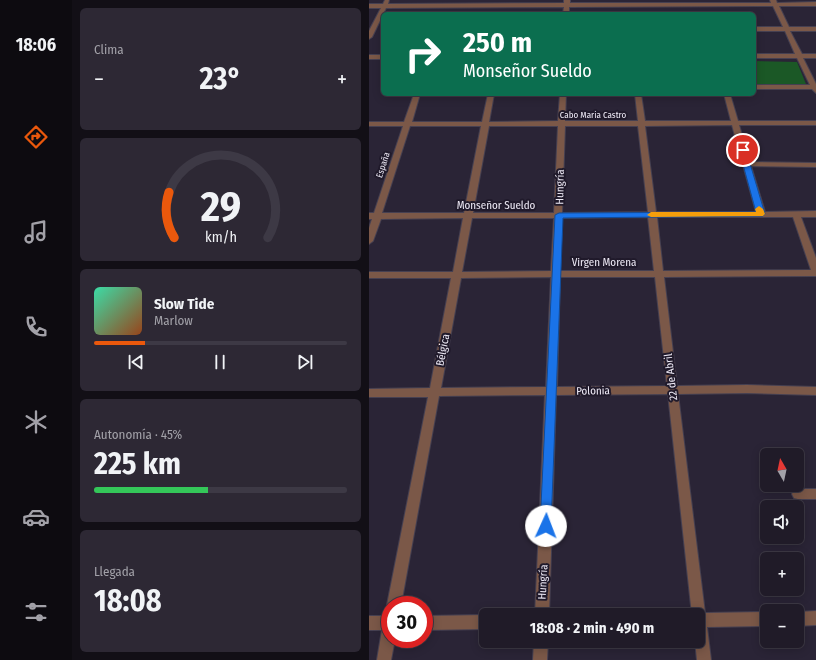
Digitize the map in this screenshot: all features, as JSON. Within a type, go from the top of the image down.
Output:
[{"type":"street","points":[[369,6],[386,3],[510,2],[567,2],[629,5],[701,5],[775,2],[816,4]]},
{"type":"street","points":[[508,12],[510,2]]},
{"type":"street","points":[[566,12],[567,2]]},
{"type":"street","points":[[756,87],[815,88],[775,2]]},
{"type":"street","points":[[382,12],[386,3]]},
{"type":"street","points":[[369,37],[381,13]]},
{"type":"street","points":[[756,29],[816,29]]},
{"type":"street","points":[[756,56],[816,56]]},
{"type":"street","points":[[369,57],[381,57]]},
{"type":"street","name":"España","points":[[369,241],[373,216],[416,96]]},
{"type":"street","name":"Bélgica","points":[[396,596],[491,96]]},
{"type":"street","name":"Hungría","points":[[542,608],[557,274],[563,96]]},
{"type":"street","name":"22 de Abril","points":[[638,96],[698,608]]},
{"type":"street","points":[[728,96],[761,214]]},
{"type":"street","name":"Cabo Maria Castro","points":[[369,124],[816,123]]},
{"type":"street","points":[[747,164],[816,164]]},
{"type":"street","points":[[796,214],[816,272]]},
{"type":"street","name":"Monseñor Sueldo","points":[[373,216],[816,214]]},
{"type":"street","name":"Virgen Morena","points":[[369,276],[816,272]]},
{"type":"street","name":"Polonia","points":[[369,393],[672,390],[816,391]]},
{"type":"street","points":[[798,494],[816,494]]},
{"type":"street","points":[[804,619],[816,618]]},
{"type":"street","points":[[705,620],[760,619]]},
{"type":"street","points":[[433,623],[479,622]]},
{"type":"street","points":[[369,623],[381,623]]},
{"type":"street","points":[[384,660],[386,648]]},
{"type":"street","points":[[540,660],[541,648]]},
{"type":"street","name":"22 de Abril","points":[[702,648],[704,660]]},
{"type":"green space","points":[[756,61],[797,62],[806,84],[756,84]]},
{"type":"slow traffic","points":[[651,215],[761,214],[759,209]]},
{"type":"route","points":[[546,526],[559,215],[761,214],[743,150]]}]
